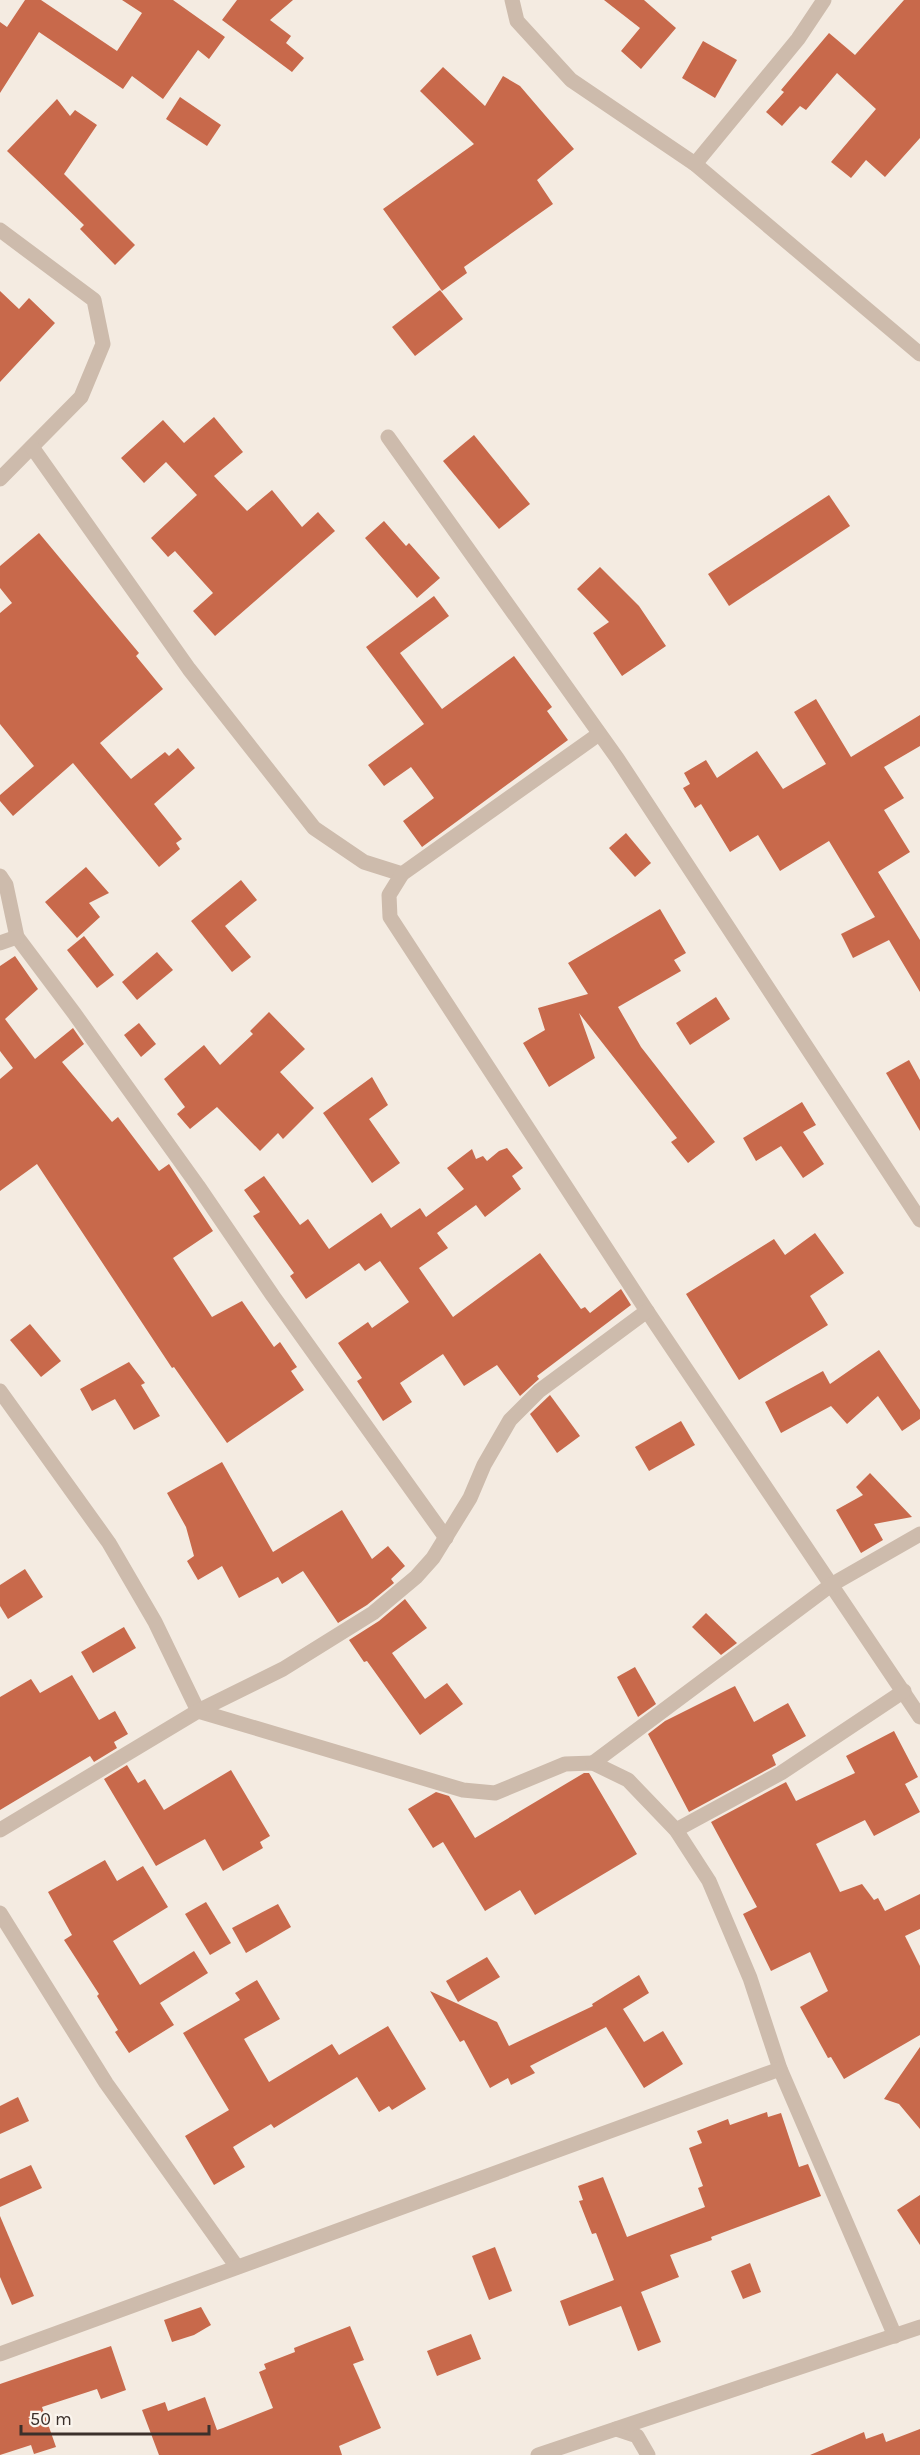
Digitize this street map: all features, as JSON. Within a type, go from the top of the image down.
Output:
[{"type":"street","points":[[512,0],[517,21],[571,80],[695,164],[920,354]]},
{"type":"street","points":[[695,164],[798,39],[824,0]]},
{"type":"street","points":[[0,230],[94,300],[103,344],[81,397],[0,479]]},
{"type":"street","points":[[388,437],[599,734],[920,1220]]},
{"type":"street","points":[[32,447],[189,669],[314,828],[364,862],[402,874]]},
{"type":"street","points":[[599,734],[402,874],[389,894],[390,917],[647,1311],[920,1717]]},
{"type":"street","points":[[0,876],[6,885],[17,937],[74,1012],[446,1538]]},
{"type":"street","points":[[0,943],[17,937]]},
{"type":"street","points":[[0,1830],[198,1711],[283,1669],[374,1614],[416,1577],[433,1558],[470,1498],[484,1466],[510,1420],[539,1390],[647,1311]]},
{"type":"street","points":[[0,1390],[109,1543],[155,1622],[198,1711],[463,1790],[495,1793],[565,1764],[593,1764],[628,1780],[676,1830],[709,1881],[750,1978],[780,2069],[895,2336]]},
{"type":"street","points":[[593,1764],[831,1585],[920,1534]]},
{"type":"street","points":[[676,1830],[781,1773],[904,1691]]},
{"type":"street","points":[[0,1913],[106,2083],[237,2267]]},
{"type":"street","points":[[0,2354],[780,2069]]},
{"type":"street","points":[[538,2455],[920,2326]]},
{"type":"street","points":[[616,2429],[637,2436],[648,2455]]},
{"type":"building","points":[[25,0],[41,0],[117,51],[142,13],[122,0],[173,0],[225,37],[209,59],[198,50],[163,99],[132,76],[123,89],[39,32],[0,93],[0,22],[7,27]]},
{"type":"building","points":[[237,0],[293,0],[270,20],[291,36],[286,43],[304,58],[292,72],[222,20]]},
{"type":"building","points":[[604,0],[644,0],[676,28],[641,69],[621,51],[640,28]]},
{"type":"building","points":[[904,0],[920,0],[920,138],[885,177],[866,160],[851,178],[831,162],[876,109],[837,73],[806,110],[800,106],[782,126],[766,112],[784,92],[781,90],[829,33],[855,55]]},
{"type":"building","points":[[703,41],[737,60],[715,98],[682,78]]},
{"type":"building","points":[[443,67],[485,106],[503,76],[520,86],[574,149],[537,180],[553,204],[464,267],[467,273],[442,291],[383,209],[474,144],[420,91]]},
{"type":"building","points":[[180,97],[221,125],[207,146],[166,119]]},
{"type":"building","points":[[57,99],[70,116],[75,110],[97,125],[64,174],[135,245],[115,265],[80,229],[84,225],[7,151]]},
{"type":"building","points":[[440,290],[463,319],[415,356],[392,327]]},
{"type":"building","points":[[0,291],[19,309],[29,298],[55,323],[0,382]]},
{"type":"building","points":[[214,417],[243,452],[214,476],[247,511],[272,490],[302,527],[318,512],[335,531],[215,636],[193,611],[213,593],[175,551],[168,557],[151,538],[197,495],[166,462],[144,483],[121,458],[163,420],[184,443]]},
{"type":"building","points":[[474,435],[530,504],[499,529],[443,461]]},
{"type":"building","points":[[829,495],[850,526],[729,606],[708,574]]},
{"type":"building","points":[[384,521],[406,546],[409,543],[440,578],[417,598],[365,538]]},
{"type":"building","points":[[39,533],[139,653],[136,656],[163,689],[100,743],[131,779],[165,752],[169,756],[178,748],[195,768],[154,804],[182,839],[176,843],[180,849],[159,867],[73,763],[13,816],[0,801],[0,795],[34,766],[0,724],[0,613],[12,603],[0,588],[0,566]]},
{"type":"building","points":[[600,567],[639,606],[666,646],[622,676],[593,633],[609,622],[577,589]]},
{"type":"building","points":[[434,596],[449,616],[400,653],[442,709],[514,656],[552,707],[547,711],[568,740],[422,847],[403,821],[434,798],[411,767],[384,786],[368,765],[424,724],[366,647]]},
{"type":"building","points":[[816,699],[851,757],[920,715],[920,746],[884,767],[904,798],[884,810],[910,852],[878,872],[920,940],[920,992],[889,940],[853,958],[841,934],[875,917],[829,841],[780,871],[758,835],[730,852],[701,804],[695,808],[683,788],[690,784],[684,773],[706,760],[717,778],[757,751],[783,789],[826,764],[794,712]]},
{"type":"building","points":[[626,833],[651,863],[635,877],[609,848]]},
{"type":"building","points":[[86,867],[109,893],[89,903],[100,917],[77,938],[45,902]]},
{"type":"building","points":[[241,880],[257,900],[225,926],[251,957],[232,972],[191,921]]},
{"type":"building","points":[[660,909],[686,953],[674,960],[681,971],[618,1007],[641,1047],[715,1142],[688,1163],[671,1142],[677,1138],[579,1013],[595,1058],[549,1087],[523,1043],[545,1030],[538,1008],[588,994],[568,963]]},
{"type":"building","points":[[84,936],[114,975],[97,988],[67,950]]},
{"type":"building","points":[[157,952],[173,970],[137,1000],[122,982]]},
{"type":"building","points":[[15,956],[38,989],[5,1019],[35,1059],[73,1028],[84,1044],[62,1062],[112,1122],[118,1117],[159,1171],[169,1164],[213,1231],[173,1258],[212,1317],[242,1301],[274,1347],[280,1342],[297,1367],[291,1371],[304,1390],[227,1443],[174,1367],[172,1368],[37,1164],[0,1191],[0,1079],[13,1068],[0,1051],[0,966]]},
{"type":"building","points":[[716,997],[730,1019],[690,1045],[676,1023]]},
{"type":"building","points":[[269,1012],[305,1049],[280,1072],[314,1108],[283,1139],[278,1133],[260,1151],[217,1107],[190,1129],[177,1114],[185,1107],[164,1079],[204,1045],[220,1065],[253,1034],[250,1031]]},
{"type":"building","points":[[139,1023],[156,1044],[141,1057],[124,1035]]},
{"type":"building","points":[[909,1060],[920,1080],[920,1131],[886,1073]]},
{"type":"building","points":[[372,1077],[388,1105],[369,1119],[400,1163],[372,1183],[323,1113]]},
{"type":"building","points":[[802,1102],[816,1125],[803,1132],[824,1164],[803,1178],[781,1146],[756,1161],[743,1138]]},
{"type":"building","points":[[507,1148],[523,1168],[512,1176],[521,1189],[485,1217],[476,1205],[437,1233],[448,1248],[419,1268],[453,1317],[540,1253],[581,1309],[585,1307],[590,1313],[621,1289],[631,1305],[537,1376],[539,1379],[520,1396],[497,1365],[464,1386],[443,1354],[400,1383],[412,1402],[383,1421],[357,1381],[362,1378],[338,1343],[368,1322],[372,1328],[409,1302],[380,1261],[365,1271],[359,1263],[306,1299],[290,1276],[294,1273],[253,1216],[260,1212],[244,1190],[264,1176],[300,1225],[308,1219],[329,1249],[381,1213],[391,1228],[420,1208],[426,1217],[464,1189],[447,1168],[472,1149],[476,1159],[483,1156],[487,1161],[499,1151]]},
{"type":"building","points":[[815,1233],[844,1273],[810,1296],[828,1325],[739,1380],[686,1294],[774,1239],[785,1255]]},
{"type":"building","points":[[30,1324],[61,1361],[41,1377],[10,1340]]},
{"type":"building","points":[[879,1350],[920,1410],[920,1419],[902,1431],[878,1396],[847,1424],[831,1406],[781,1433],[765,1402],[823,1371],[830,1384]]},
{"type":"building","points":[[129,1362],[145,1383],[141,1385],[160,1416],[134,1430],[115,1399],[92,1411],[80,1389]]},
{"type":"building","points":[[550,1395],[580,1436],[557,1453],[530,1414]]},
{"type":"building","points":[[681,1421],[695,1445],[649,1471],[635,1447]]},
{"type":"building","points":[[222,1462],[273,1552],[342,1510],[372,1559],[388,1546],[405,1566],[391,1579],[394,1583],[367,1605],[338,1623],[303,1571],[282,1584],[278,1577],[239,1598],[222,1566],[198,1580],[187,1561],[194,1556],[186,1527],[167,1493]]},
{"type":"building","points":[[870,1473],[912,1517],[874,1524],[883,1540],[861,1553],[836,1510],[863,1495],[856,1487]]},
{"type":"building","points":[[25,1569],[43,1597],[8,1619],[0,1606],[0,1585]]},
{"type":"building","points":[[405,1599],[427,1628],[392,1653],[425,1699],[447,1683],[463,1704],[420,1735],[367,1661],[364,1662],[349,1640],[379,1621]]},
{"type":"building","points":[[706,1613],[737,1643],[721,1655],[692,1627]]},
{"type":"building","points":[[124,1627],[136,1648],[93,1673],[81,1652]]},
{"type":"building","points":[[635,1667],[656,1704],[638,1717],[617,1677]]},
{"type":"building","points":[[72,1675],[99,1720],[115,1711],[128,1734],[114,1742],[117,1748],[94,1762],[90,1756],[0,1810],[0,1697],[31,1679],[40,1693]]},
{"type":"building","points":[[735,1686],[754,1722],[788,1703],[806,1736],[772,1755],[776,1765],[689,1812],[648,1734],[665,1721]]},
{"type":"building","points":[[894,1731],[918,1777],[905,1784],[920,1812],[874,1836],[865,1820],[816,1844],[840,1892],[862,1884],[874,1900],[878,1898],[885,1911],[920,1894],[920,1929],[905,1936],[920,1966],[920,2035],[844,2079],[831,2057],[828,2058],[800,2007],[828,1991],[810,1952],[771,1971],[743,1914],[757,1907],[711,1822],[786,1782],[796,1801],[855,1773],[846,1756]]},
{"type":"building","points":[[127,1765],[138,1783],[145,1779],[164,1810],[231,1770],[270,1836],[260,1842],[263,1848],[223,1871],[205,1839],[156,1866],[104,1779]]},
{"type":"building","points":[[584,1773],[589,1773],[637,1854],[535,1915],[520,1890],[485,1911],[443,1842],[433,1848],[408,1809],[436,1792],[449,1796],[475,1838]]},
{"type":"building","points":[[105,1860],[117,1881],[143,1866],[168,1907],[113,1941],[140,1985],[194,1951],[208,1973],[160,2003],[174,2025],[129,2053],[115,2032],[118,2030],[97,1996],[99,1994],[64,1940],[72,1935],[48,1892]]},
{"type":"building","points":[[206,1902],[231,1943],[210,1955],[185,1914]]},
{"type":"building","points":[[278,1904],[291,1927],[246,1953],[232,1928]]},
{"type":"building","points":[[487,1957],[500,1977],[458,2002],[446,1981]]},
{"type":"building","points":[[639,1975],[649,1993],[623,2009],[644,2042],[663,2031],[683,2064],[644,2088],[606,2027],[530,2066],[535,2073],[511,2085],[508,2078],[490,2088],[464,2040],[460,2042],[430,1991],[497,2022],[509,2046],[593,2006],[592,2004]]},
{"type":"building","points":[[257,1980],[280,2019],[244,2039],[269,2082],[332,2044],[339,2055],[388,2026],[426,2089],[392,2110],[389,2106],[379,2112],[357,2077],[274,2128],[271,2124],[233,2147],[245,2167],[214,2185],[185,2136],[229,2110],[183,2033],[240,2000],[235,1993]]},
{"type":"building","points":[[920,2047],[920,2129],[899,2104],[884,2099]]},
{"type":"building","points":[[18,2097],[29,2121],[0,2134],[0,2106]]},
{"type":"building","points":[[767,2112],[768,2117],[781,2113],[799,2167],[808,2164],[821,2196],[711,2237],[712,2240],[670,2255],[679,2277],[641,2292],[661,2342],[638,2351],[621,2306],[569,2326],[560,2301],[614,2280],[596,2233],[592,2234],[579,2201],[583,2200],[578,2186],[603,2177],[627,2237],[705,2207],[698,2188],[703,2186],[689,2148],[702,2143],[697,2131],[728,2119],[730,2125]]},
{"type":"building","points":[[31,2165],[42,2188],[0,2207],[0,2179]]},
{"type":"building","points":[[920,2195],[920,2245],[897,2210]]},
{"type":"building","points":[[0,2216],[34,2296],[12,2305],[0,2277]]},
{"type":"building","points":[[495,2247],[512,2291],[489,2300],[472,2256]]},
{"type":"building","points":[[750,2263],[761,2292],[743,2299],[731,2271]]},
{"type":"building","points":[[201,2307],[211,2325],[194,2335],[172,2342],[164,2320]]},
{"type":"building","points":[[350,2326],[364,2360],[353,2364],[381,2428],[339,2446],[342,2455],[159,2455],[142,2410],[165,2402],[168,2411],[205,2397],[217,2430],[273,2408],[259,2372],[266,2369],[264,2364],[295,2352],[294,2348]]},
{"type":"building","points":[[471,2334],[481,2359],[437,2376],[427,2351]]},
{"type":"building","points":[[111,2346],[126,2390],[101,2399],[97,2389],[42,2407],[56,2447],[34,2454],[31,2445],[0,2455],[0,2384]]},
{"type":"building","points":[[920,2429],[920,2455],[810,2455],[864,2432],[866,2439],[883,2433],[886,2442]]}]
